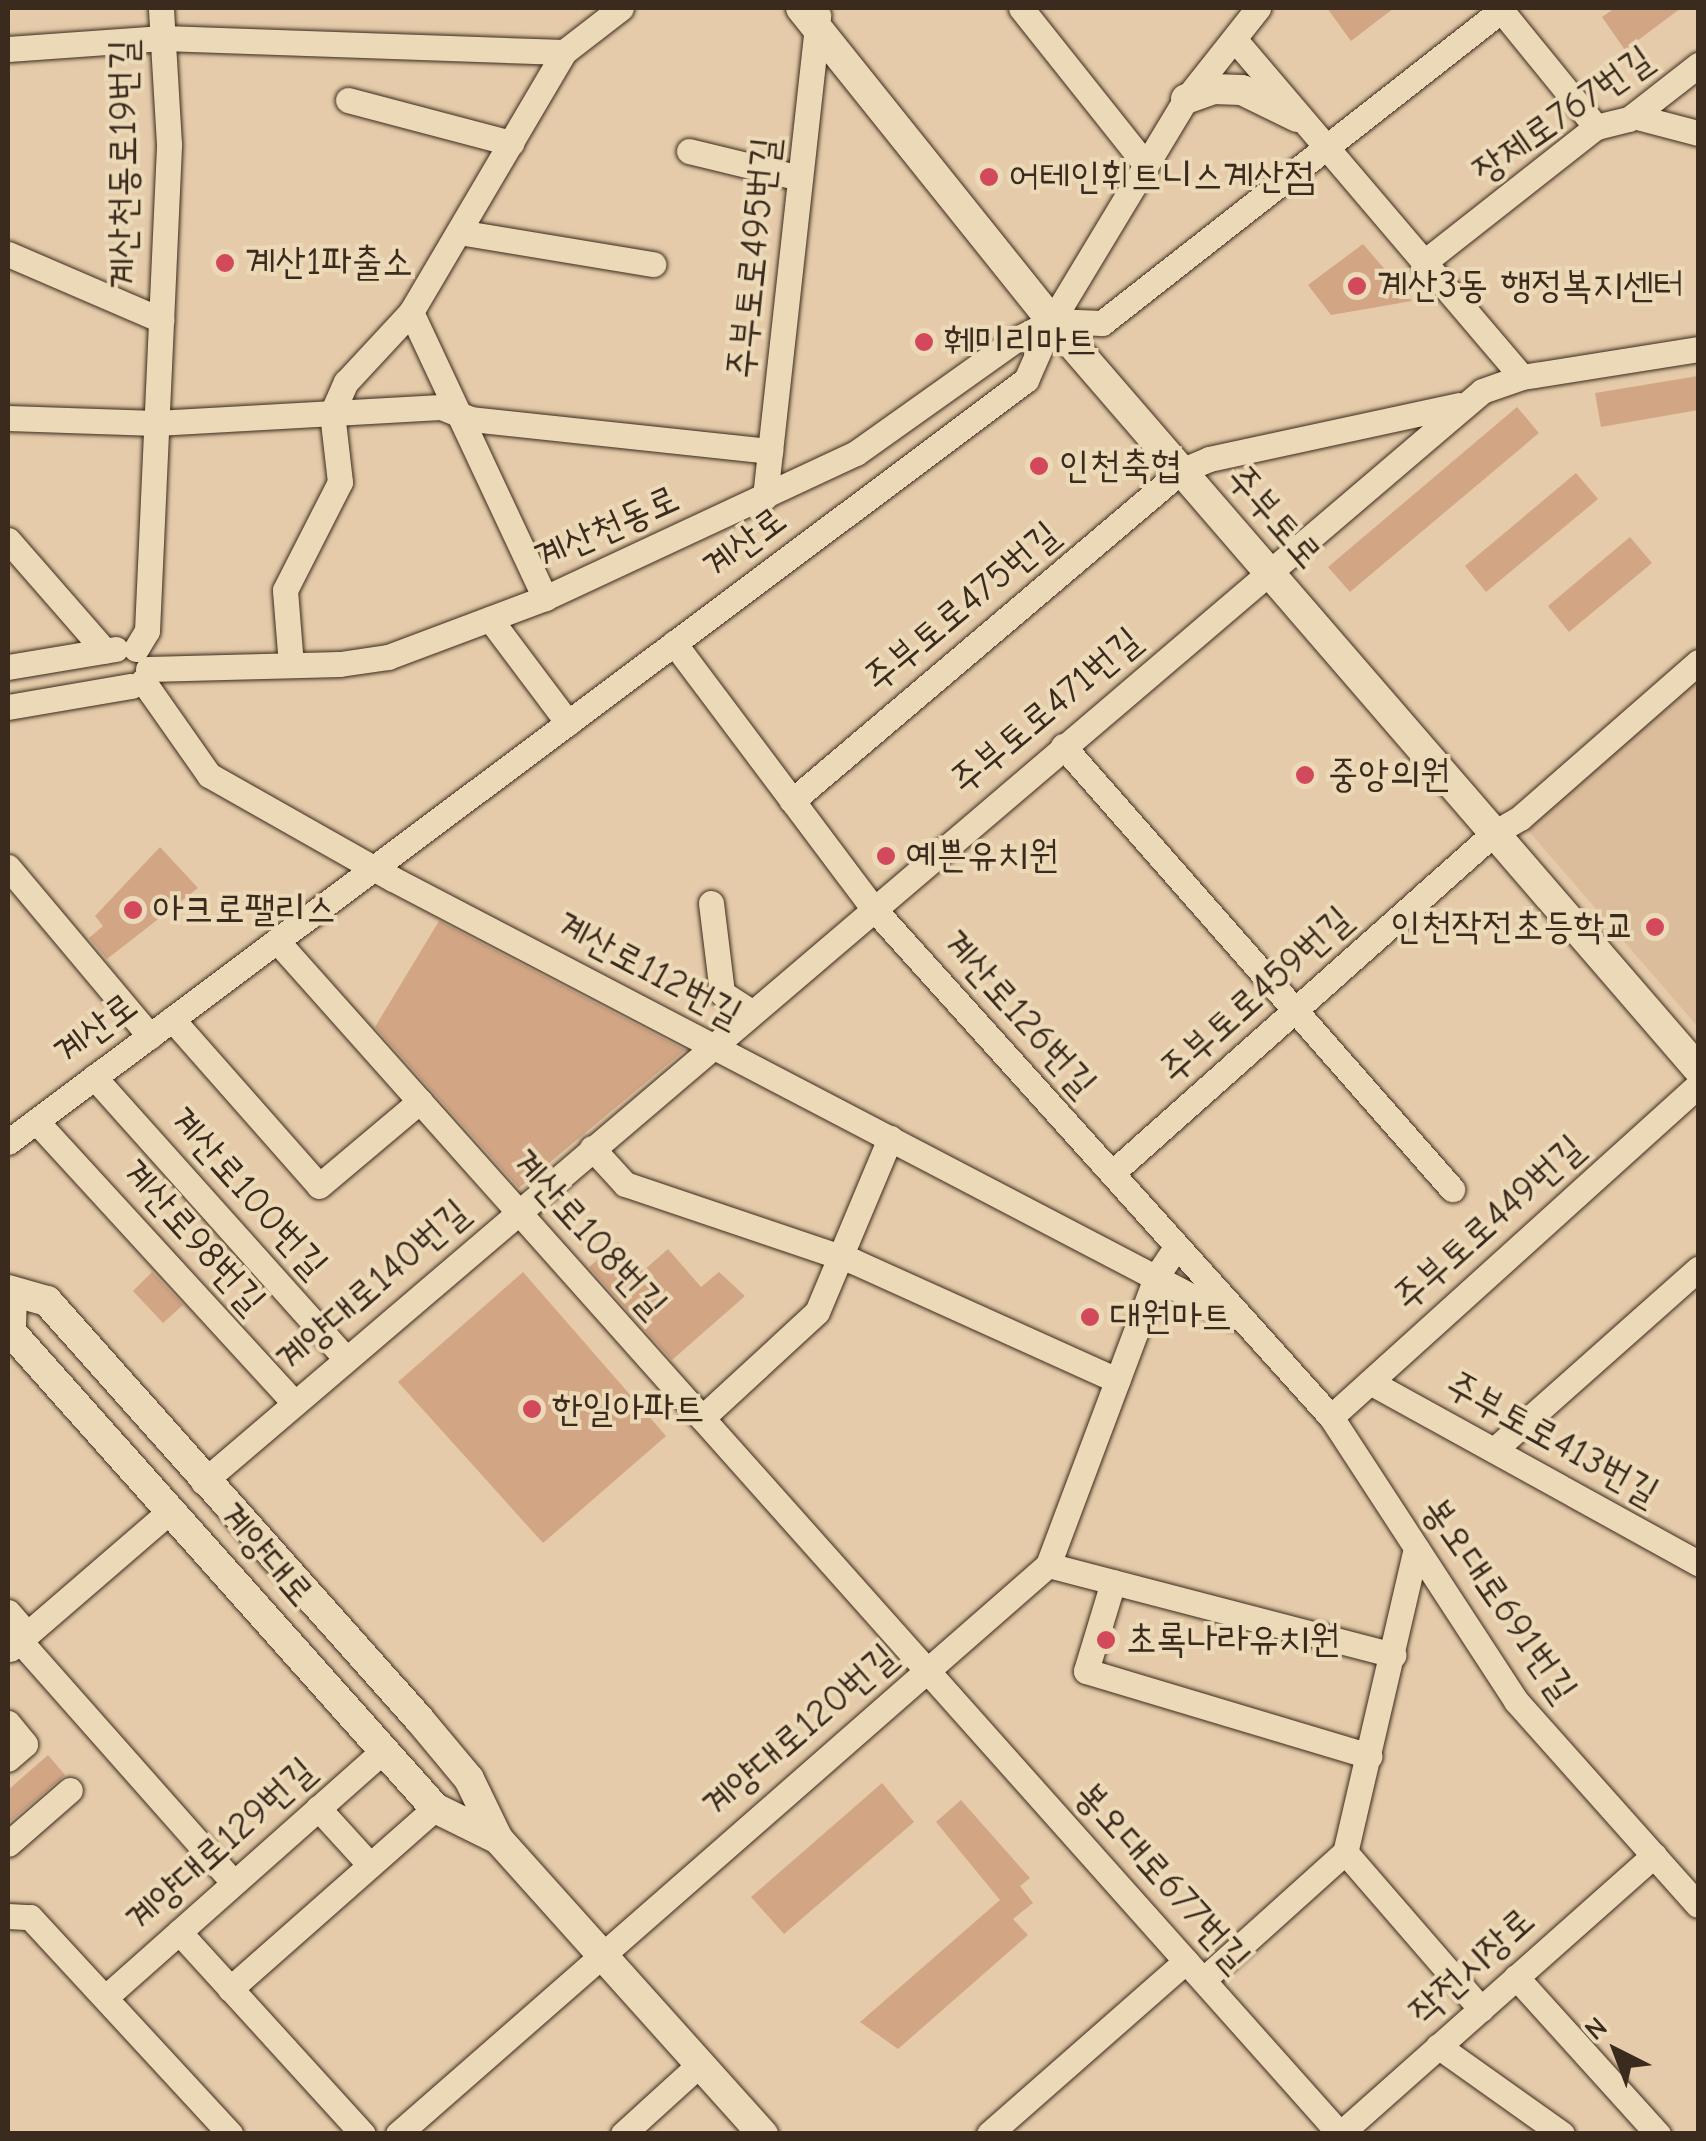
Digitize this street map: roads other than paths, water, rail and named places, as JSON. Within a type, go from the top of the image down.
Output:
[{"type":"main road","name":"주부토로","points":[[812,14],[1052,322],[1698,1069]]},
{"type":"main road","points":[[1186,99],[1213,90],[1242,90],[1297,116]]},
{"type":"main road","name":"계양대로","points":[[498,1839],[435,1808],[11,1332],[10,1293],[47,1302],[469,1779],[498,1839],[763,2134]]},
{"type":"street","name":"계산천동로19번길","points":[[132,664],[147,631],[161,320],[168,144],[161,8]]},
{"type":"street","points":[[291,665],[285,590],[340,482],[332,413],[346,382],[411,312],[564,52],[621,8]]},
{"type":"street","points":[[1021,8],[1146,165]]},
{"type":"street","name":"계산로","points":[[8,1142],[1026,380],[1052,322],[1186,99],[1236,41],[1258,8]]},
{"type":"street","points":[[1052,322],[1102,323],[1267,200],[1321,146],[1502,9],[1596,127]]},
{"type":"street","name":"주부토로495번길","points":[[765,497],[800,178],[812,14]]},
{"type":"street","points":[[8,50],[163,38],[564,52]]},
{"type":"street","points":[[1236,41],[1321,146],[1522,377]]},
{"type":"street","name":"장제로767번길","points":[[1423,263],[1596,127],[1633,116],[1698,65]]},
{"type":"street","points":[[348,100],[511,143]]},
{"type":"street","points":[[1633,116],[1698,133]]},
{"type":"street","points":[[690,150],[800,178]]},
{"type":"street","points":[[459,232],[653,264]]},
{"type":"street","name":"계산천동로19번길","points":[[8,254],[161,320]]},
{"type":"street","points":[[411,312],[545,598]]},
{"type":"street","name":"계산천동로","points":[[8,667],[364,663],[545,598],[856,453],[1015,340],[1052,322]]},
{"type":"street","points":[[1181,471],[1209,458],[1424,416],[1522,377],[1698,349]]},
{"type":"street","name":"주부토로471번길","points":[[873,908],[1472,400]]},
{"type":"street","points":[[8,418],[156,424],[442,407],[459,415],[770,451]]},
{"type":"street","name":"주부토로475번길","points":[[792,801],[1181,471]]},
{"type":"street","name":"계산로112번길","points":[[8,540],[132,664],[209,775],[374,868],[1249,1326]]},
{"type":"street","points":[[490,619],[568,722]]},
{"type":"street","name":"계산로126번길","points":[[674,644],[873,908],[1331,1417]]},
{"type":"street","name":"주부토로459번길","points":[[1112,1174],[1494,833],[1520,818],[1698,662]]},
{"type":"street","name":"계산천동로","points":[[8,707],[132,664]]},
{"type":"street","points":[[1063,746],[1452,1189]]},
{"type":"street","points":[[8,867],[150,1036]]},
{"type":"street","points":[[710,903],[722,993],[752,1012]]},
{"type":"street","name":"계양대로140번길","points":[[204,1482],[873,908]]},
{"type":"street","name":"계산로108번길","points":[[277,940],[927,1671]]},
{"type":"street","points":[[172,1019],[318,1186],[420,1101]]},
{"type":"street","name":"계산로100번길","points":[[94,1077],[346,1359]]},
{"type":"street","name":"주부토로449번길","points":[[1331,1417],[1698,1085]]},
{"type":"street","name":"계산로98번길","points":[[36,1120],[294,1404]]},
{"type":"street","points":[[702,1418],[817,1312],[890,1138]]},
{"type":"street","points":[[592,1148],[625,1184],[840,1259],[1117,1380]]},
{"type":"street","name":"계양대로120번길","points":[[398,2134],[1048,1566],[1156,1277],[1176,1246]]},
{"type":"street","points":[[1494,1450],[1698,1269]]},
{"type":"street","name":"주부토로413번길","points":[[1370,1382],[1698,1563]]},
{"type":"street","name":"봉오대로691번길","points":[[1331,1417],[1516,1700],[1698,1905]]},
{"type":"street","points":[[18,1642],[172,1509]]},
{"type":"street","points":[[989,2134],[1345,1852],[1416,1548]]},
{"type":"street","points":[[1048,1566],[1392,1654]]},
{"type":"street","points":[[1114,1582],[1086,1670],[1370,1756]]},
{"type":"street","points":[[8,1612],[18,1642],[234,1882]]},
{"type":"street","name":"봉오대로677번길","points":[[927,1671],[1340,2134]]},
{"type":"street","points":[[8,1723],[25,1744],[8,1759]]},
{"type":"street","name":"계양대로129번길","points":[[107,1996],[384,1750]]},
{"type":"street","points":[[8,1844],[70,1790]]},
{"type":"street","points":[[318,1808],[369,1864]]},
{"type":"street","points":[[230,1989],[435,1808]]},
{"type":"street","points":[[1345,1852],[1481,2009]]},
{"type":"street","name":"작전시장로","points":[[1340,2134],[1654,1855]]},
{"type":"street","points":[[8,1916],[30,1917],[107,1996],[230,2134]]},
{"type":"street","points":[[178,1932],[362,2134]]},
{"type":"street","points":[[1516,1978],[1658,2134]]},
{"type":"street","points":[[1438,2046],[1562,2134]]},
{"type":"street","points":[[623,2134],[700,2064]]},
{"type":"place","name":"어테인휘트니스계산점","points":[[989,177]]},
{"type":"place","name":"계산1파출소","points":[[225,263]]},
{"type":"place","name":"계산3동 행정복지센터","points":[[1357,286]]},
{"type":"place","name":"훼미리마트","points":[[924,342]]},
{"type":"place","name":"인천축협","points":[[1039,466]]},
{"type":"place","name":"중앙의원","points":[[1305,775]]},
{"type":"place","name":"예쁜유치원","points":[[886,856]]},
{"type":"place","name":"아크로팰리스","points":[[133,910]]},
{"type":"place","name":"인천작전초등학교","points":[[1655,927]]},
{"type":"place","name":"대원마트","points":[[1090,1317]]},
{"type":"place","name":"한일아파트","points":[[532,1409]]},
{"type":"place","name":"초록나라유치원","points":[[1106,1640]]}]
